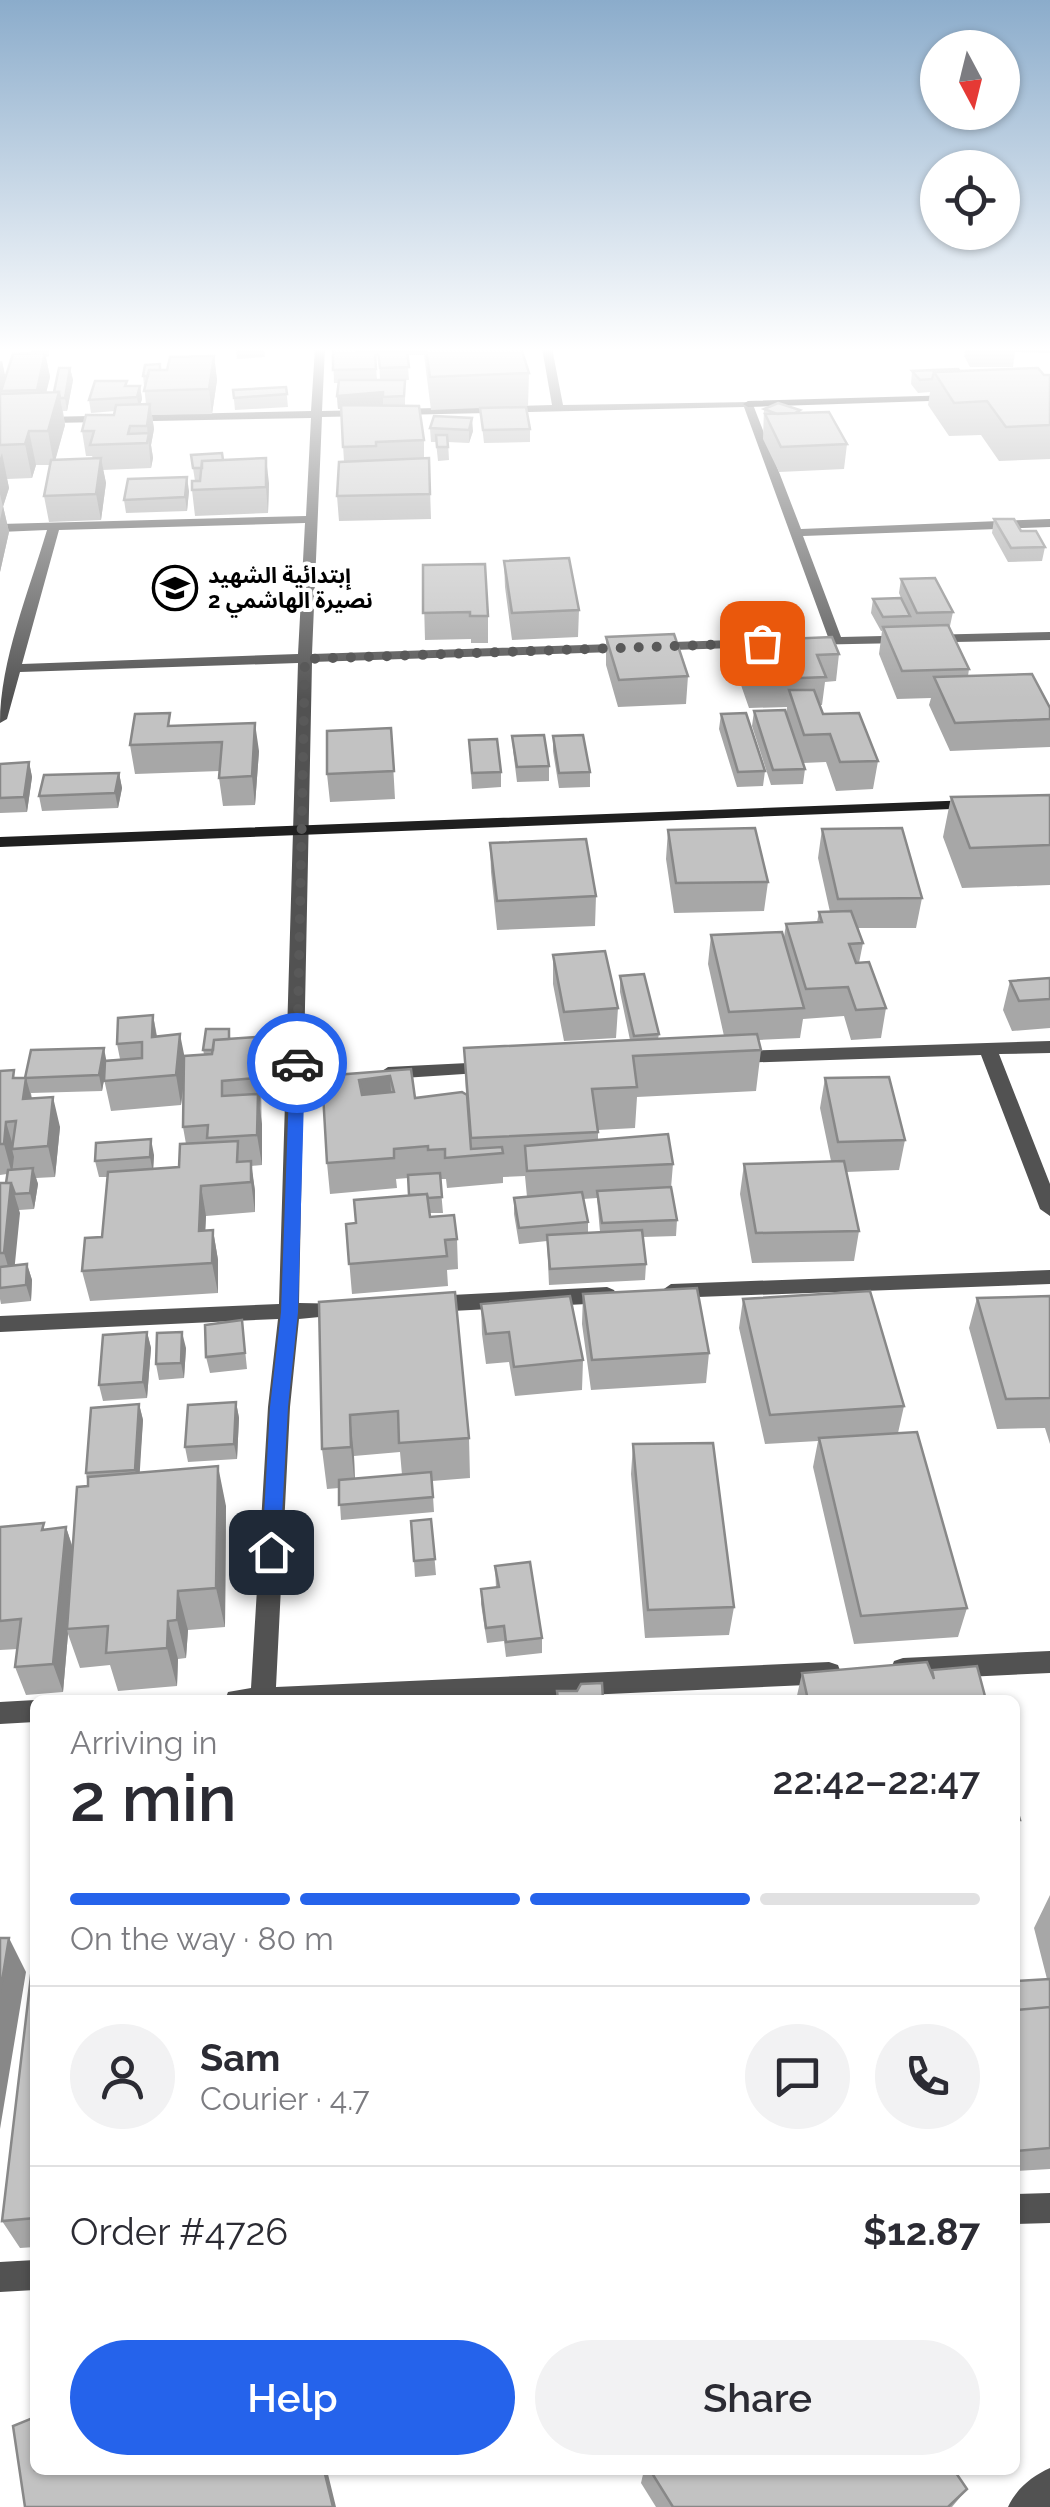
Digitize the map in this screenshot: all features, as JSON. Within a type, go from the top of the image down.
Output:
[{"type":"street","points":[[263,1695],[279,1407],[307,1078],[302,830],[315,465]]},
{"type":"street","points":[[772,465],[836,641]]},
{"type":"street","points":[[0,528],[313,518]]},
{"type":"street","points":[[798,533],[1050,523]]},
{"type":"street","points":[[0,719],[54,527]]},
{"type":"street","points":[[796,642],[1050,636]]},
{"type":"street","points":[[13,668],[776,643]]},
{"type":"street","points":[[0,842],[992,804]]},
{"type":"street","points":[[724,1057],[1050,1047]]},
{"type":"street","points":[[988,1049],[1050,1209]]},
{"type":"street","points":[[375,1074],[512,1066]]},
{"type":"street","points":[[407,1305],[1050,1276]]},
{"type":"street","points":[[0,1324],[368,1307]]},
{"type":"street","points":[[349,1695],[1050,1662]]},
{"type":"street","points":[[0,1713],[30,1711]]},
{"type":"street","points":[[1020,2210],[1050,2208]]},
{"type":"street","points":[[0,2277],[30,2275]]},
{"type":"street","points":[[1025,2507],[1050,2485]]},
{"type":"building","points":[[50,465],[100,465],[96,494],[44,496]]},
{"type":"building","points":[[202,465],[266,465],[266,487],[192,490],[192,481],[200,481]]},
{"type":"building","points":[[339,465],[429,465],[430,494],[337,496]]},
{"type":"building","points":[[187,477],[185,497],[124,500],[128,479]]},
{"type":"building","points":[[994,519],[1014,519],[1021,531],[1036,531],[1045,547],[1011,548]]},
{"type":"building","points":[[569,558],[579,610],[512,613],[504,561]]},
{"type":"building","points":[[485,564],[488,616],[470,616],[470,612],[423,613],[423,565]]},
{"type":"building","points":[[935,578],[953,612],[917,613],[901,579]]},
{"type":"building","points":[[901,598],[910,616],[883,617],[873,599]]},
{"type":"building","points":[[948,625],[969,669],[902,671],[883,627]]},
{"type":"building","points":[[674,634],[688,676],[619,680],[606,637]]},
{"type":"building","points":[[832,637],[839,654],[817,655],[826,677],[751,680],[738,641]]},
{"type":"building","points":[[1032,674],[1050,708],[1050,719],[955,723],[934,677]]},
{"type":"building","points":[[789,690],[814,690],[823,714],[859,713],[878,761],[840,762],[830,734],[804,735]]},
{"type":"building","points":[[785,710],[805,769],[773,770],[754,711]]},
{"type":"building","points":[[170,713],[168,726],[255,723],[252,776],[219,778],[222,742],[130,745],[135,714]]},
{"type":"building","points":[[746,713],[765,771],[738,772],[721,714]]},
{"type":"building","points":[[391,728],[394,771],[327,774],[327,731]]},
{"type":"building","points":[[544,735],[549,766],[517,767],[512,736]]},
{"type":"building","points":[[583,735],[590,772],[559,773],[553,736]]},
{"type":"building","points":[[497,739],[501,772],[472,773],[469,740]]},
{"type":"building","points":[[29,762],[24,797],[0,798],[0,764]]},
{"type":"building","points":[[119,773],[115,793],[39,796],[44,775]]},
{"type":"building","points":[[1050,795],[1050,845],[970,848],[951,797]]},
{"type":"building","points":[[755,828],[768,882],[676,883],[668,830]]},
{"type":"building","points":[[902,828],[922,898],[838,899],[822,829]]},
{"type":"building","points":[[586,839],[596,896],[497,901],[490,843]]},
{"type":"building","points":[[851,911],[863,943],[849,944],[856,963],[869,962],[886,1008],[856,1010],[848,987],[806,989],[786,924],[822,922],[819,912]]},
{"type":"building","points":[[782,932],[804,1008],[729,1012],[711,935]]},
{"type":"building","points":[[605,951],[618,1008],[564,1012],[553,955]]},
{"type":"building","points":[[644,974],[659,1034],[634,1036],[620,976]]},
{"type":"building","points":[[1050,978],[1050,999],[1019,1001],[1010,981]]},
{"type":"building","points":[[153,1015],[152,1037],[180,1034],[176,1075],[104,1081],[105,1061],[142,1058],[142,1042],[117,1044],[118,1018]]},
{"type":"building","points":[[206,1029],[229,1029],[229,1039],[214,1040],[213,1050],[203,1050]]},
{"type":"building","points":[[757,1034],[761,1050],[633,1056],[637,1087],[592,1089],[598,1132],[471,1138],[464,1048]]},
{"type":"building","points":[[257,1037],[256,1078],[222,1081],[222,1096],[258,1094],[257,1135],[207,1138],[208,1125],[183,1127],[184,1056],[212,1054],[214,1040]]},
{"type":"building","points":[[104,1048],[99,1075],[25,1078],[31,1050]]},
{"type":"building","points":[[411,1069],[415,1098],[462,1092],[467,1095],[471,1149],[502,1147],[503,1153],[445,1158],[445,1149],[428,1150],[428,1146],[394,1149],[394,1158],[327,1163],[322,1076]],"holes":[[[390,1076],[394,1092],[362,1095],[359,1080]]]},
{"type":"building","points":[[14,1070],[13,1078],[26,1078],[23,1099],[53,1097],[48,1146],[12,1149],[16,1121],[6,1122],[4,1144],[0,1144],[0,1071]]},
{"type":"building","points":[[889,1077],[905,1140],[838,1142],[825,1078]]},
{"type":"building","points":[[668,1134],[673,1164],[527,1171],[525,1146]]},
{"type":"building","points":[[151,1139],[150,1157],[95,1161],[96,1143]]},
{"type":"building","points":[[238,1141],[237,1162],[251,1161],[251,1182],[201,1186],[199,1231],[213,1230],[212,1263],[82,1271],[85,1238],[102,1237],[108,1172],[179,1167],[180,1144]]},
{"type":"building","points":[[844,1161],[859,1231],[756,1233],[744,1164]]},
{"type":"building","points":[[33,1168],[30,1193],[15,1194],[11,1183],[6,1183],[8,1170]]},
{"type":"building","points":[[440,1173],[442,1197],[409,1195],[408,1175]]},
{"type":"building","points":[[0,1183],[11,1183],[4,1253],[0,1253]]},
{"type":"building","points":[[671,1187],[677,1220],[602,1223],[597,1191]]},
{"type":"building","points":[[582,1192],[588,1222],[519,1228],[514,1198]]},
{"type":"building","points":[[427,1194],[430,1217],[454,1215],[457,1239],[445,1240],[447,1256],[349,1264],[346,1224],[356,1223],[354,1200]]},
{"type":"building","points":[[642,1230],[646,1264],[550,1269],[547,1235]]},
{"type":"building","points":[[27,1264],[26,1285],[0,1288],[0,1267]]},
{"type":"building","points":[[697,1288],[709,1353],[592,1360],[583,1294]]},
{"type":"building","points":[[870,1291],[904,1406],[770,1415],[743,1299]]},
{"type":"building","points":[[455,1292],[469,1438],[399,1443],[398,1411],[350,1415],[351,1447],[322,1449],[319,1302]]},
{"type":"building","points":[[570,1296],[583,1360],[514,1367],[509,1332],[486,1334],[481,1304]]},
{"type":"building","points":[[1050,1296],[1050,1398],[1006,1399],[977,1298]]},
{"type":"building","points":[[242,1320],[245,1353],[206,1357],[205,1325]]},
{"type":"building","points":[[147,1332],[143,1382],[99,1385],[103,1335]]},
{"type":"building","points":[[182,1332],[181,1363],[156,1364],[157,1333]]},
{"type":"building","points":[[236,1402],[234,1444],[185,1447],[188,1405]]},
{"type":"building","points":[[139,1404],[135,1470],[86,1473],[91,1408]]},
{"type":"building","points":[[917,1432],[967,1608],[861,1616],[819,1438]]},
{"type":"building","points":[[713,1443],[734,1607],[648,1610],[633,1444]]},
{"type":"building","points":[[218,1466],[216,1588],[178,1591],[177,1620],[168,1621],[167,1648],[106,1653],[108,1626],[67,1629],[77,1487],[88,1486],[88,1477]]},
{"type":"building","points":[[431,1472],[433,1497],[339,1505],[339,1480]]},
{"type":"building","points":[[431,1519],[435,1559],[414,1561],[411,1521]]},
{"type":"building","points":[[44,1523],[42,1530],[66,1527],[53,1664],[15,1667],[21,1619],[0,1621],[0,1527]]},
{"type":"building","points":[[530,1562],[542,1638],[506,1642],[504,1626],[486,1628],[481,1589],[499,1587],[495,1566]]},
{"type":"building","points":[[927,1662],[934,1679],[932,1670],[977,1666],[985,1695],[807,1695],[802,1673]]},
{"type":"building","points":[[602,1683],[603,1695],[557,1695],[557,1691],[577,1691],[581,1684]]},
{"type":"building","points":[[0,1938],[9,1938],[0,1993]]},
{"type":"building","points":[[1050,1979],[1050,2007],[1020,2010],[1020,1981]]},
{"type":"building","points":[[30,1984],[30,2218],[2,2221]]},
{"type":"building","points":[[1050,2007],[1050,2148],[1020,2151],[1020,2010]]},
{"type":"building","points":[[30,2419],[30,2475],[325,2475],[333,2507],[25,2507],[13,2426]]},
{"type":"building","points":[[653,2475],[957,2475],[967,2489],[948,2507],[673,2507]]},
{"type":"way so far","points":[[297,1063],[305,659],[762,643]]},
{"type":"place","name":"إبتدائية الشهيد نصيرة الهاشمي 2","points":[[175,588]]},
{"type":"route","points":[[271,1552],[279,1407],[290,1312],[297,1063]]}]
